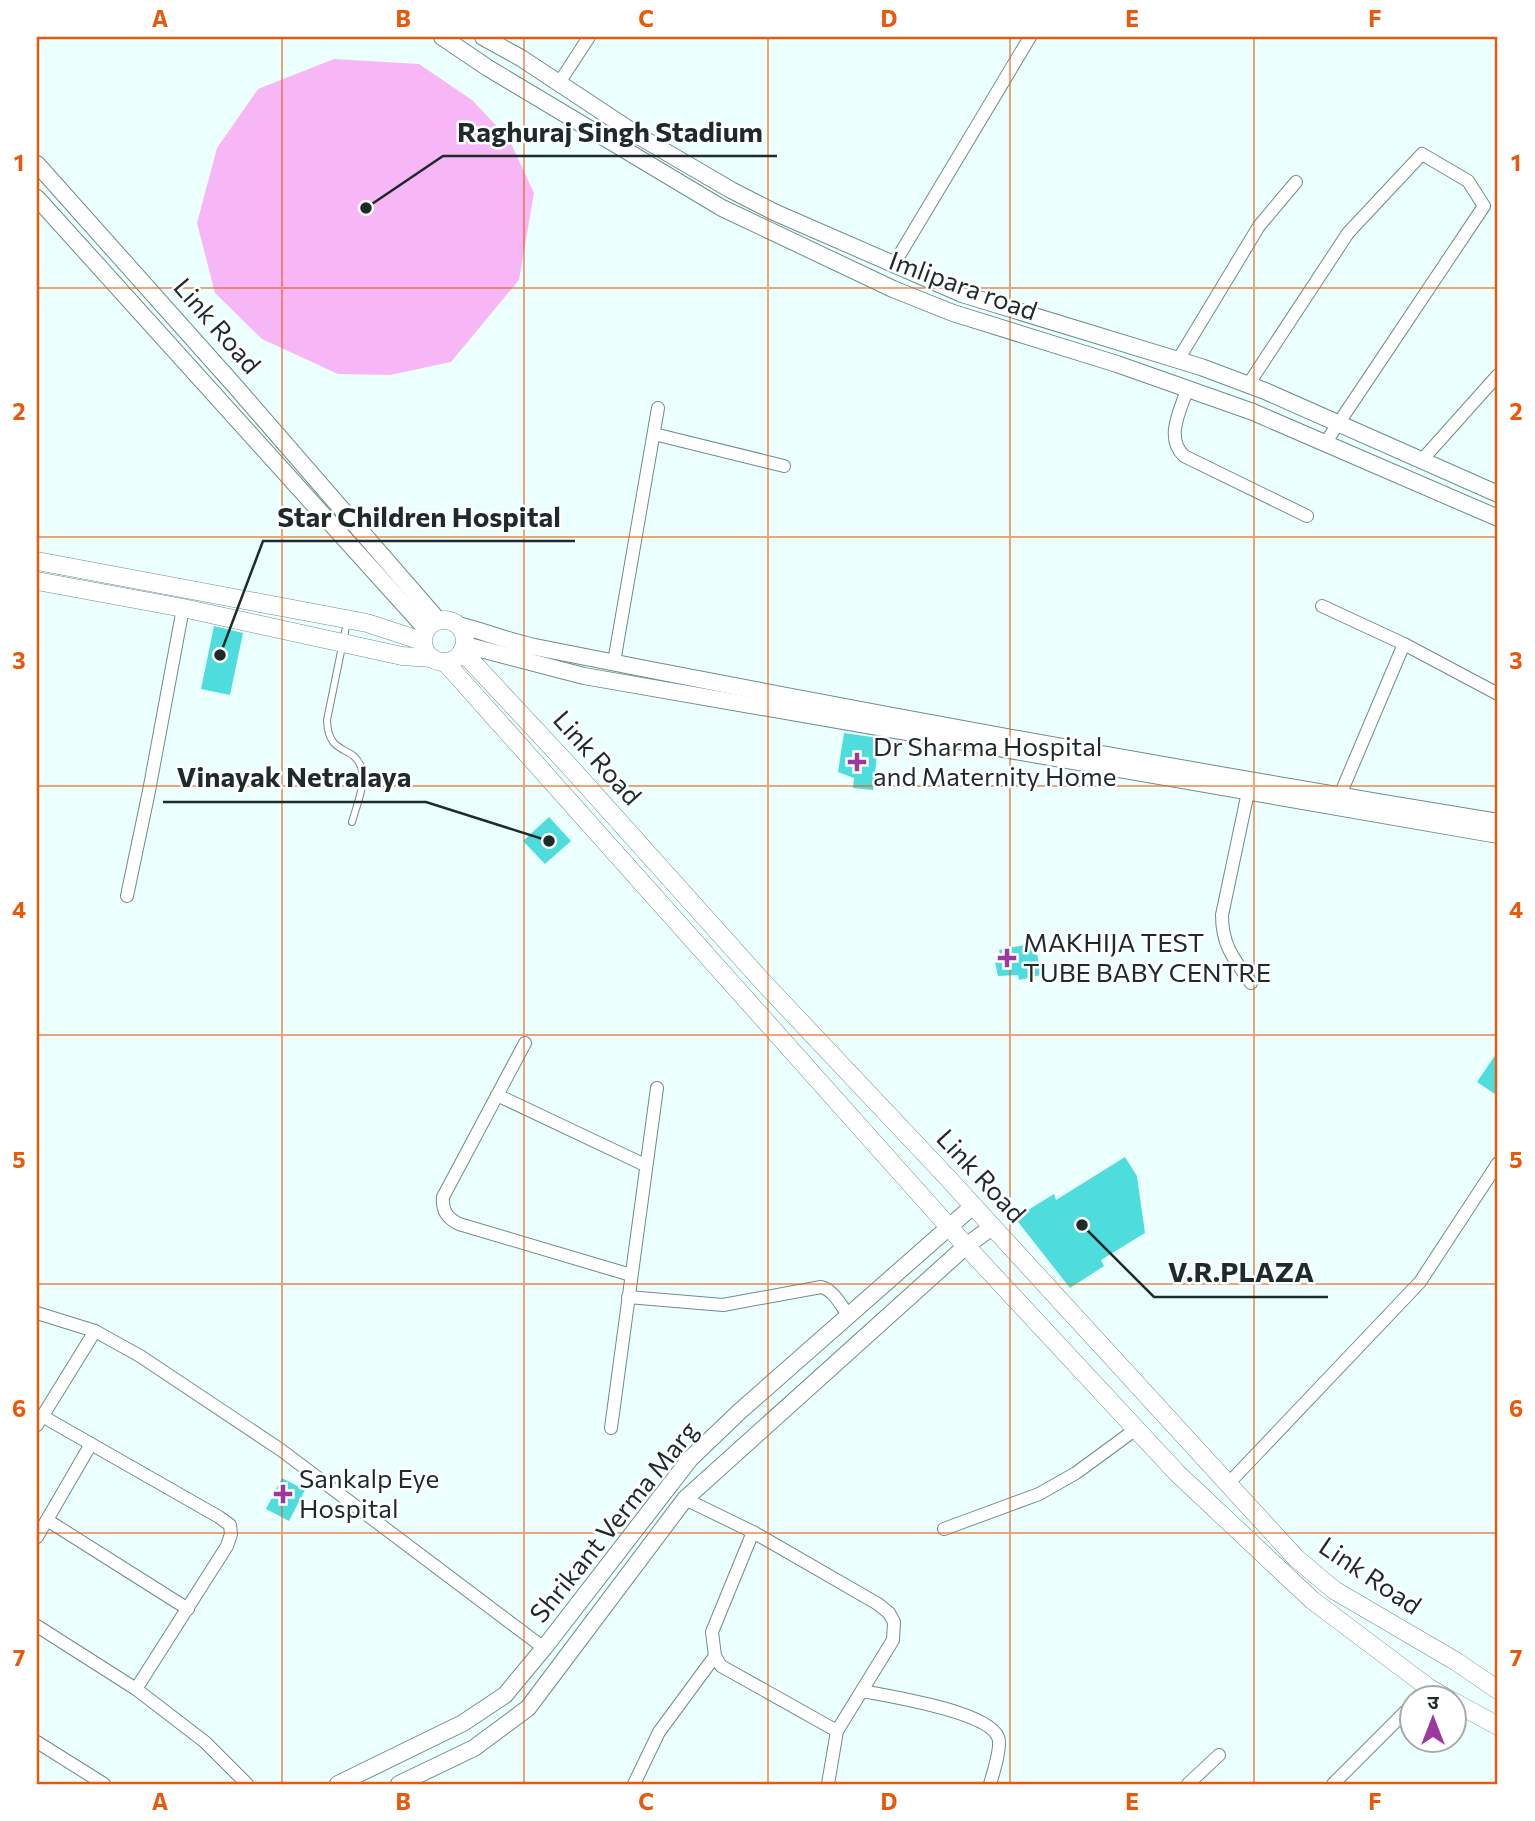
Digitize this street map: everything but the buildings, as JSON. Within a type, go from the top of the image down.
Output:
[{"type":"main road","points":[[37,561],[367,623],[429,630],[452,621],[463,631],[463,648],[458,657],[438,660],[402,656],[183,608],[37,581]]},
{"type":"main road","points":[[429,630],[426,654],[438,660]]},
{"type":"main road","name":"Link Road","points":[[463,648],[763,982],[1296,1558],[1334,1590],[1497,1688]]},
{"type":"main road","name":"Link Road","points":[[438,660],[966,1246],[1177,1473],[1312,1600],[1414,1685]]},
{"type":"main road","points":[[1468,1710],[1498,1726]]},
{"type":"street","name":"Imlipara road","points":[[443,37],[488,68],[722,208],[892,289],[953,313],[1117,364],[1252,412],[1498,518]]},
{"type":"street","name":"Imlipara road","points":[[484,37],[522,58],[642,138],[774,212],[962,294],[1248,384],[1498,494]]},
{"type":"street","points":[[559,83],[589,37]]},
{"type":"street","points":[[894,264],[1030,37]]},
{"type":"street","points":[[1248,384],[1348,233],[1422,154],[1468,181],[1484,206],[1326,442]]},
{"type":"street","name":"Link Road","points":[[37,164],[226,376],[429,630]]},
{"type":"street","points":[[1178,360],[1259,226],[1296,182]]},
{"type":"street","name":"Link Road","points":[[37,198],[429,630]]},
{"type":"street","points":[[1422,460],[1498,375]]},
{"type":"street","points":[[1187,390],[1174,432],[1174,442],[1179,451],[1184,456],[1307,516]]},
{"type":"street","points":[[614,662],[658,408]]},
{"type":"street","points":[[653,434],[784,466]]},
{"type":"street","points":[[1322,606],[1404,644],[1498,694]]},
{"type":"street","points":[[127,896],[183,608]]},
{"type":"street","points":[[458,625],[530,646],[905,718],[1498,822]]},
{"type":"street","points":[[1340,795],[1404,644]]},
{"type":"street","points":[[463,648],[584,676],[1498,835]]},
{"type":"street","points":[[1248,792],[1222,915],[1222,931],[1224,942],[1251,983]]},
{"type":"street","points":[[525,1043],[443,1197],[442,1204],[446,1214],[450,1220],[459,1224],[631,1275]]},
{"type":"street","points":[[611,1427],[657,1088]]},
{"type":"street","points":[[497,1095],[645,1165]]},
{"type":"street","points":[[1228,1484],[1420,1282],[1498,1163]]},
{"type":"street","name":"Shrikant Verma Marg","points":[[338,1784],[463,1723],[505,1695],[690,1459],[973,1206]]},
{"type":"street","name":"Shrikant Verma Marg","points":[[399,1784],[474,1748],[528,1708],[685,1499],[966,1246],[992,1227]]},
{"type":"street","points":[[628,1297],[723,1305],[821,1287],[832,1293],[849,1316]]},
{"type":"street","points":[[37,1313],[95,1331],[140,1356],[281,1450],[544,1648]]},
{"type":"street","points":[[95,1331],[39,1421],[91,1444],[230,1525],[231,1534],[227,1546],[136,1689]]},
{"type":"street","points":[[944,1529],[1039,1494],[1076,1473],[1136,1429]]},
{"type":"street","points":[[37,1537],[91,1444]]},
{"type":"street","points":[[685,1499],[753,1532],[878,1605],[889,1613],[894,1622],[892,1640],[837,1731],[828,1784]]},
{"type":"street","points":[[47,1520],[188,1609]]},
{"type":"street","points":[[753,1532],[712,1632],[715,1656],[721,1666],[837,1731]]},
{"type":"street","points":[[37,1626],[136,1689],[205,1742],[247,1784]]},
{"type":"street","points":[[634,1784],[659,1732],[715,1656]]},
{"type":"street","points":[[862,1691],[943,1707],[993,1730],[999,1742],[990,1784]]},
{"type":"street","points":[[1335,1783],[1398,1718]]},
{"type":"street","points":[[37,1742],[104,1784]]},
{"type":"street","points":[[1189,1784],[1219,1755]]},
{"type":"lane","points":[[348,619],[327,720],[327,734],[335,746],[350,754],[361,765],[362,779],[352,822]]},
{"type":"shaded area","points":[[334,59],[419,64],[472,100],[509,139],[534,193],[519,280],[451,362],[390,375],[338,374],[262,339],[215,293],[197,223],[217,148],[258,89]]},
{"type":"place","name":"Raghuraj Singh Stadium","points":[[366,208]]},
{"type":"place","name":"Star Children Hospital","points":[[220,655]]},
{"type":"place","name":"Dr Sharma Hospital and Maternity Home","points":[[857,762]]},
{"type":"place","name":"Vinayak Netralaya","points":[[549,841]]},
{"type":"place","name":"MAKHIJA TEST TUBE BABY CENTRE","points":[[1007,958]]},
{"type":"place","name":"V.R.PLAZA","points":[[1082,1225]]},
{"type":"place","name":"Sankalp Eye Hospital","points":[[283,1494]]}]
